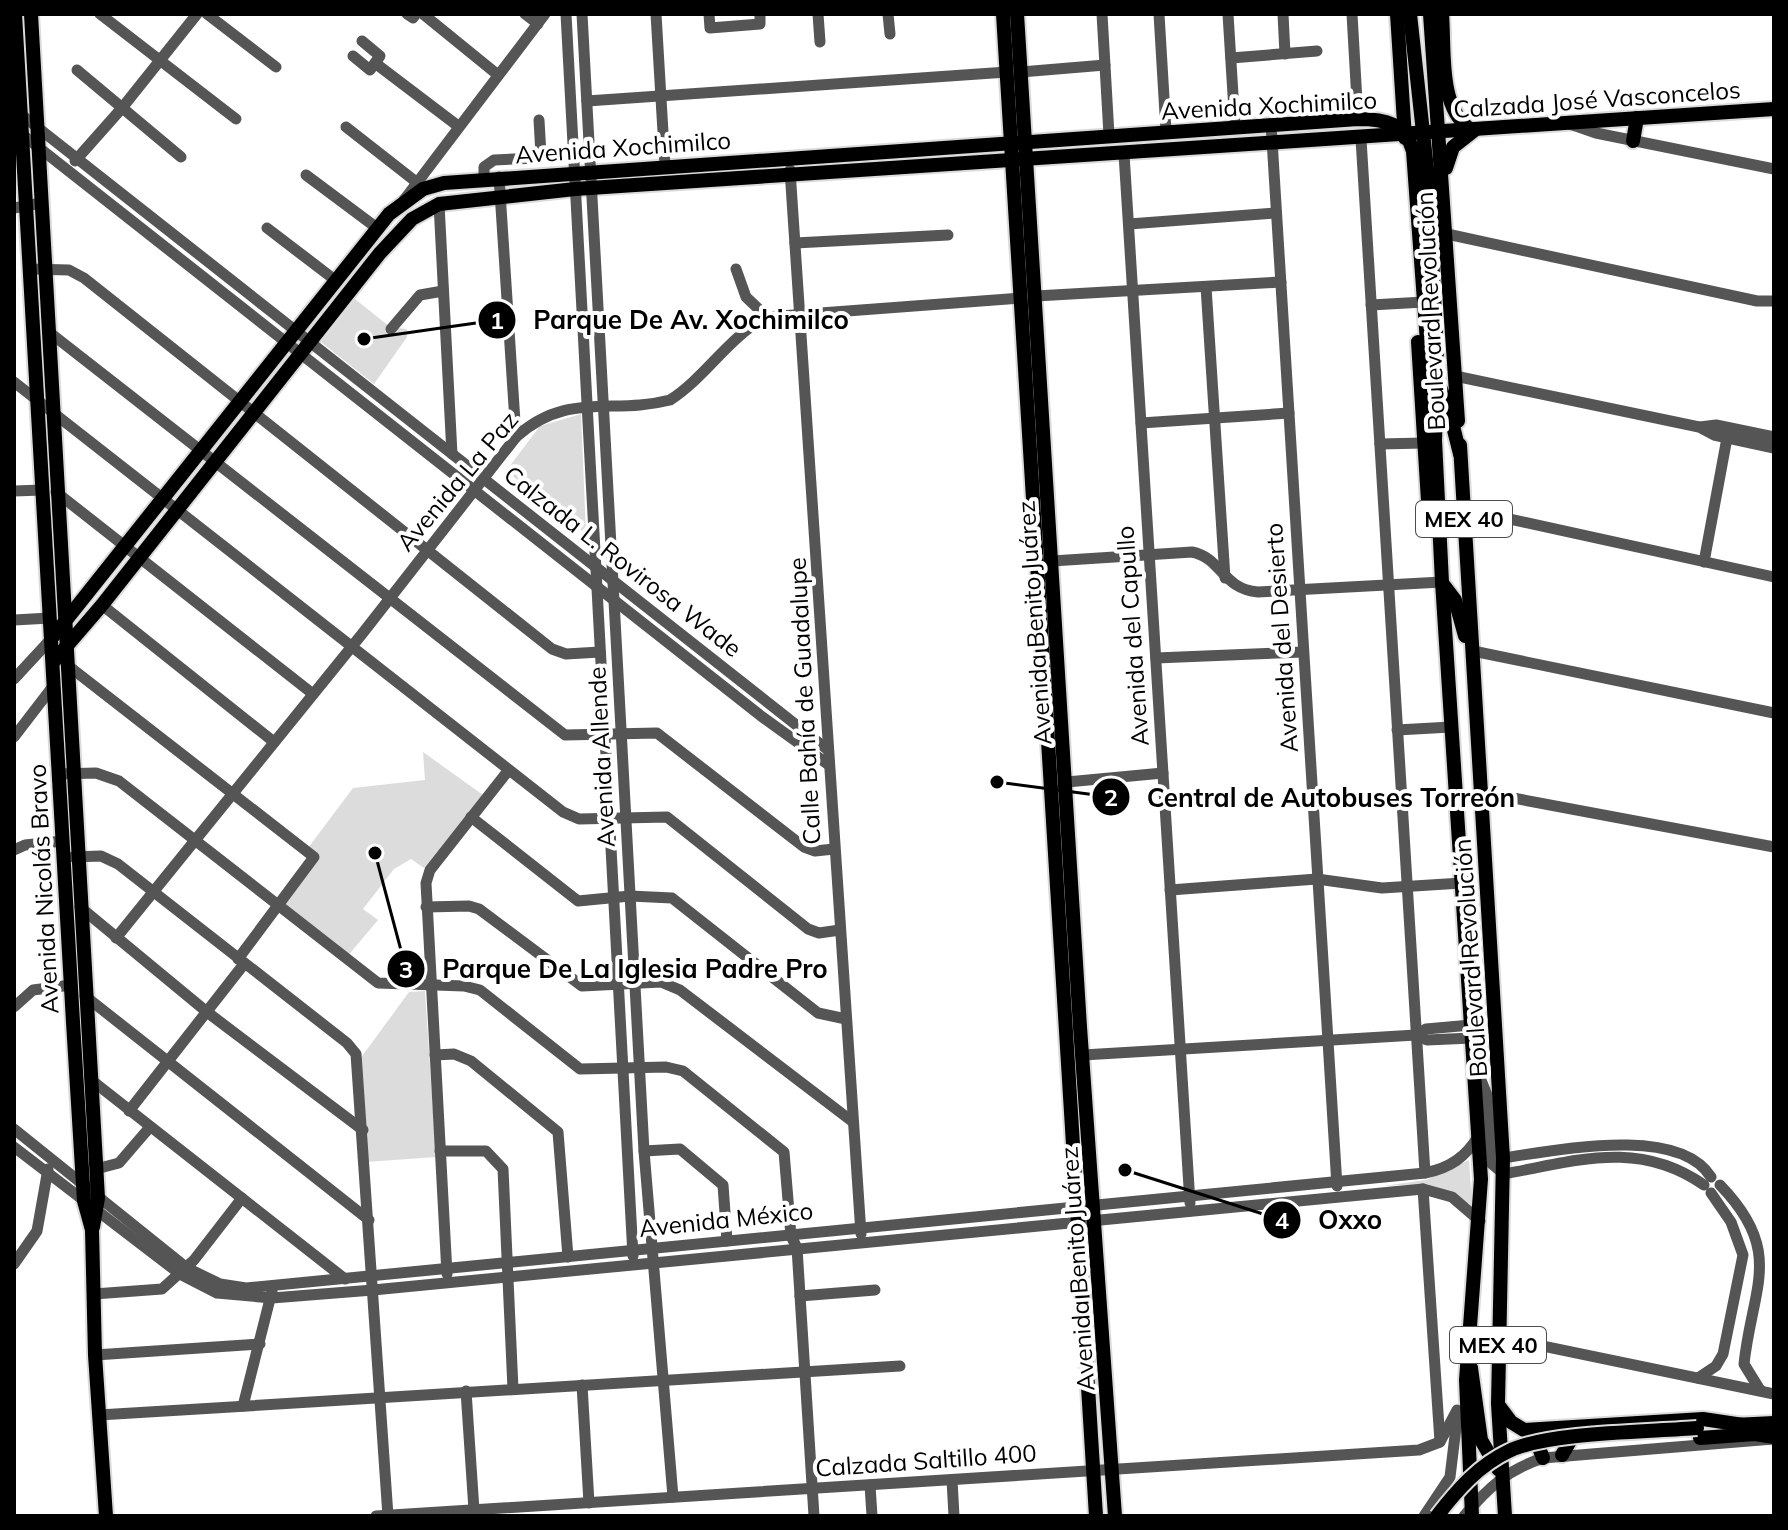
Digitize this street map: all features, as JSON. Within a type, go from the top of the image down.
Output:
[{"type":"main road","name":"Avenida Nicolás Bravo","points":[[15,14],[18,131],[27,205],[43,219],[38,269],[38,401],[64,625],[61,659],[70,857],[71,985],[90,1079],[96,1169],[91,1199]]},
{"type":"main road","name":"Avenida Nicolás Bravo","points":[[31,14],[39,148],[21,226],[38,269],[49,332],[52,412],[49,491],[51,639],[61,659],[54,685],[65,773],[63,841],[70,857],[80,907],[85,996],[80,1023],[91,1199],[95,1355],[106,1516]]},
{"type":"main road","name":"Avenida Benito Juárez","points":[[1003,14],[1014,72]]},
{"type":"main road","name":"Avenida Benito Juárez","points":[[1017,14],[1014,72],[1038,475],[1045,708],[1096,1516]]},
{"type":"main road","points":[[1397,14],[1420,302],[1428,356],[1449,410],[1460,454]]},
{"type":"main road","name":"MEX 40","points":[[1410,14],[1423,132],[1437,384],[1435,440],[1442,582],[1479,1135],[1480,1221],[1466,1380],[1470,1513]]},
{"type":"main road","name":"Boulevard Revolución","points":[[1430,14],[1441,131],[1504,1166],[1498,1404],[1505,1516]]},
{"type":"main road","points":[[1442,14],[1450,101],[1457,120],[1473,128],[1453,147],[1443,176]]},
{"type":"main road","name":"Calzada José Vasconcelos","points":[[1423,132],[1774,109]]},
{"type":"main road","points":[[1633,141],[1637,118]]},
{"type":"main road","name":"Avenida Xochimilco","points":[[51,639],[377,228],[404,200],[444,183],[591,170],[1358,119],[1388,120],[1405,134]]},
{"type":"main road","name":"Avenida Xochimilco","points":[[61,659],[398,232],[412,219],[439,204],[575,189],[1272,145],[1423,132]]},
{"type":"main road","points":[[1420,302],[1424,443],[1432,566],[1451,592],[1473,651]]},
{"type":"main road","name":"Avenida Benito Juárez","points":[[1038,475],[1052,561],[1080,1027],[1096,1212],[1115,1516]]},
{"type":"main road","points":[[1045,708],[1053,721],[1057,766],[1067,782],[1050,791]]},
{"type":"main road","points":[[1451,727],[1458,741],[1464,779],[1470,788],[1481,792]]},
{"type":"main road","points":[[1064,1005],[1072,1010],[1080,1027]]},
{"type":"main road","points":[[1468,1356],[1476,1388],[1481,1440],[1502,1477]]},
{"type":"main road","points":[[1498,1404],[1518,1428],[1703,1419],[1743,1425]]},
{"type":"main road","points":[[1446,1516],[1484,1477],[1523,1455],[1774,1423]]},
{"type":"main road","points":[[1562,1455],[1570,1441],[1563,1427]]},
{"type":"main road","points":[[1543,1429],[1537,1443],[1543,1458]]},
{"type":"main road","points":[[1430,1514],[1475,1473],[1512,1449],[1545,1441],[1698,1433],[1755,1434],[1774,1438]]},
{"type":"street","points":[[100,14],[236,119]]},
{"type":"street","points":[[65,167],[78,159],[122,108],[197,14]]},
{"type":"street","points":[[207,14],[276,67]]},
{"type":"street","points":[[404,200],[415,181],[542,19],[525,14]]},
{"type":"street","name":"Avenida Allende","points":[[566,14],[633,1257]]},
{"type":"street","name":"Avenida Allende","points":[[582,14],[644,1151],[673,1497]]},
{"type":"street","points":[[656,14],[665,166]]},
{"type":"street","points":[[709,14],[710,28],[760,19]]},
{"type":"street","points":[[818,14],[820,42]]},
{"type":"street","points":[[888,14],[890,34]]},
{"type":"street","points":[[1102,14],[1109,135]]},
{"type":"street","points":[[1159,14],[1166,131]]},
{"type":"street","points":[[1228,14],[1235,127]]},
{"type":"street","points":[[1283,14],[1285,54]]},
{"type":"street","points":[[1352,14],[1358,119]]},
{"type":"street","points":[[415,15],[498,75]]},
{"type":"street","points":[[353,56],[370,70],[380,56],[362,41]]},
{"type":"street","points":[[1231,58],[1317,51]]},
{"type":"street","points":[[375,63],[458,126]]},
{"type":"street","points":[[587,101],[1105,65]]},
{"type":"street","points":[[77,70],[181,157]]},
{"type":"street","name":"Calzada L. Rovirosa Wade","points":[[18,112],[295,330],[304,348],[473,491],[771,724],[829,765]]},
{"type":"street","points":[[516,437],[500,195],[487,162],[538,158],[541,155],[539,120]]},
{"type":"street","points":[[1566,123],[1633,141],[1774,169]]},
{"type":"street","name":"Avenida del Desierto","points":[[1271,124],[1338,1196]]},
{"type":"street","points":[[346,127],[415,181]]},
{"type":"street","name":"Calzada L. Rovirosa Wade","points":[[18,131],[285,342],[304,348],[452,454],[828,750]]},
{"type":"street","points":[[1361,139],[1425,1173]]},
{"type":"street","name":"Avenida del Capullo","points":[[1124,154],[1190,1211]]},
{"type":"street","name":"Calle Bahía de Guadalupe","points":[[789,157],[861,1242]]},
{"type":"street","points":[[306,175],[377,228]]},
{"type":"street","points":[[439,204],[452,454]]},
{"type":"street","points":[[1129,224],[1276,213]]},
{"type":"street","points":[[21,226],[43,219]]},
{"type":"street","points":[[267,228],[335,280]]},
{"type":"street","points":[[1447,234],[1757,301],[1774,301]]},
{"type":"street","points":[[795,243],[948,235]]},
{"type":"street","points":[[38,269],[69,270],[84,278],[552,649],[566,654],[600,652]]},
{"type":"street","points":[[736,269],[746,297],[767,317],[1281,282]]},
{"type":"street","points":[[1206,287],[1225,578]]},
{"type":"street","points":[[391,329],[420,295],[443,291]]},
{"type":"street","points":[[1757,301],[1774,310]]},
{"type":"street","points":[[1371,305],[1420,302]]},
{"type":"street","name":"Avenida La Paz","points":[[116,938],[516,437],[541,416],[603,405],[670,400],[687,389],[745,331],[767,317]]},
{"type":"street","points":[[49,332],[565,735],[649,732],[665,736],[804,847],[815,851],[834,849]]},
{"type":"street","points":[[1455,376],[1699,427],[1727,438],[1774,448]]},
{"type":"street","points":[[14,382],[570,817],[667,817],[808,929],[819,933],[840,930]]},
{"type":"street","points":[[1141,423],[1289,413]]},
{"type":"street","points":[[1699,427],[1716,425],[1774,437]]},
{"type":"street","points":[[1704,562],[1727,438]]},
{"type":"street","points":[[1380,444],[1424,443]]},
{"type":"street","points":[[14,491],[49,491],[313,694]]},
{"type":"street","points":[[1464,509],[1774,577]]},
{"type":"street","points":[[1052,561],[1201,554],[1242,591],[1442,582]]},
{"type":"street","points":[[102,605],[274,742]]},
{"type":"street","points":[[14,620],[50,618]]},
{"type":"street","points":[[14,679],[51,639]]},
{"type":"street","points":[[1473,651],[1774,713]]},
{"type":"street","points":[[1156,658],[1303,652]]},
{"type":"street","points":[[61,659],[314,857],[207,1012],[129,1111]]},
{"type":"street","points":[[14,737],[54,685]]},
{"type":"street","points":[[1397,730],[1451,727]]},
{"type":"street","points":[[448,1276],[426,907],[430,870],[508,771]]},
{"type":"street","points":[[65,773],[107,775],[119,781],[378,983],[464,986],[480,990],[580,1069],[666,1067],[683,1071],[784,1152],[791,1236],[797,1248],[814,1516]]},
{"type":"street","points":[[1067,782],[1163,773]]},
{"type":"street","points":[[1481,792],[1774,847]]},
{"type":"street","points":[[471,817],[578,901],[663,896],[680,902],[818,1013],[846,1019]]},
{"type":"street","points":[[14,850],[25,845],[63,841]]},
{"type":"street","points":[[70,857],[110,858],[352,1048],[359,1064],[388,1516]]},
{"type":"street","points":[[1170,890],[1317,879],[1365,887],[1462,883]]},
{"type":"street","points":[[426,907],[469,906],[479,909],[573,982],[590,987],[661,982],[680,990],[853,1122]]},
{"type":"street","points":[[80,907],[207,1012],[363,1130]]},
{"type":"street","points":[[14,1007],[33,990],[71,985]]},
{"type":"street","points":[[85,996],[369,1220]]},
{"type":"street","points":[[1083,1055],[1416,1035],[1426,1029],[1472,1032]]},
{"type":"street","points":[[435,1055],[463,1056],[558,1132],[568,1257]]},
{"type":"street","points":[[1474,1064],[1487,1095],[1492,1164],[1504,1166],[1597,1152],[1659,1160],[1711,1185],[1744,1215],[1768,1261],[1744,1364],[1760,1390]]},
{"type":"street","points":[[90,1079],[345,1279]]},
{"type":"street","points":[[96,1169],[119,1163],[150,1127]]},
{"type":"street","name":"Avenida México","points":[[14,1129],[50,1157],[91,1199]]},
{"type":"street","name":"Avenida México","points":[[14,1147],[47,1173],[91,1199],[183,1271],[220,1284],[272,1292],[633,1257],[861,1242],[1096,1212],[1190,1196],[1425,1173],[1451,1165],[1472,1147],[1479,1135]]},
{"type":"street","points":[[440,1151],[479,1148],[493,1155],[500,1163],[513,1389]]},
{"type":"street","points":[[644,1151],[680,1149],[723,1185],[727,1241]]},
{"type":"street","points":[[14,1264],[37,1231],[50,1157]]},
{"type":"street","points":[[1698,1378],[1716,1366],[1723,1354],[1743,1255],[1731,1222],[1711,1185]]},
{"type":"street","points":[[1423,1189],[1440,1442]]},
{"type":"street","name":"Avenida México","points":[[1096,1212],[1190,1211],[1423,1189],[1452,1197],[1480,1221]]},
{"type":"street","points":[[94,1294],[159,1290],[183,1271],[242,1198]]},
{"type":"street","name":"Avenida México","points":[[651,1256],[727,1241],[860,1228],[1077,1214]]},
{"type":"street","points":[[1743,1255],[1768,1261]]},
{"type":"street","name":"Avenida México","points":[[506,1269],[568,1257],[633,1257]]},
{"type":"street","name":"Avenida México","points":[[272,1292],[345,1279],[373,1283]]},
{"type":"street","points":[[800,1296],[875,1290]]},
{"type":"street","points":[[243,1406],[272,1292]]},
{"type":"street","points":[[1470,1331],[1774,1394]]},
{"type":"street","points":[[95,1355],[260,1344]]},
{"type":"street","points":[[99,1415],[900,1366]]},
{"type":"street","points":[[1446,1516],[1430,1514],[1450,1477],[1457,1410],[1466,1380]]},
{"type":"street","points":[[582,1385],[589,1503]]},
{"type":"street","points":[[466,1391],[474,1510]]},
{"type":"street","points":[[1440,1442],[1457,1410]]},
{"type":"street","points":[[1470,1513],[1502,1477],[1543,1458],[1774,1438]]},
{"type":"street","name":"Calzada Saltillo 400","points":[[376,1516],[1419,1450],[1440,1442]]},
{"type":"street","points":[[952,1480],[954,1516]]},
{"type":"street","points":[[870,1485],[872,1516]]},
{"type":"shaded area","points":[[355,299],[390,327],[407,329],[407,337],[374,384],[321,342]]},
{"type":"shaded area","points":[[581,414],[586,534],[506,471],[540,426]]},
{"type":"shaded area","points":[[423,752],[483,795],[424,868],[411,859],[394,869],[363,909],[378,920],[346,958],[280,908],[319,858],[308,848],[353,788],[425,780]]},
{"type":"shaded area","points":[[425,991],[436,1157],[366,1162],[360,1059],[409,992]]},
{"type":"shaded area","points":[[1469,1160],[1472,1205],[1426,1184],[1383,1186],[1426,1180]]},
{"type":"place","name":"Parque De Av. Xochimilco","points":[[364,339]]},
{"type":"place","name":"Central de Autobuses Torreón","points":[[997,782]]},
{"type":"place","name":"Parque De La Iglesia Padre Pro","points":[[375,853]]},
{"type":"place","name":"Oxxo","points":[[1125,1170]]}]
